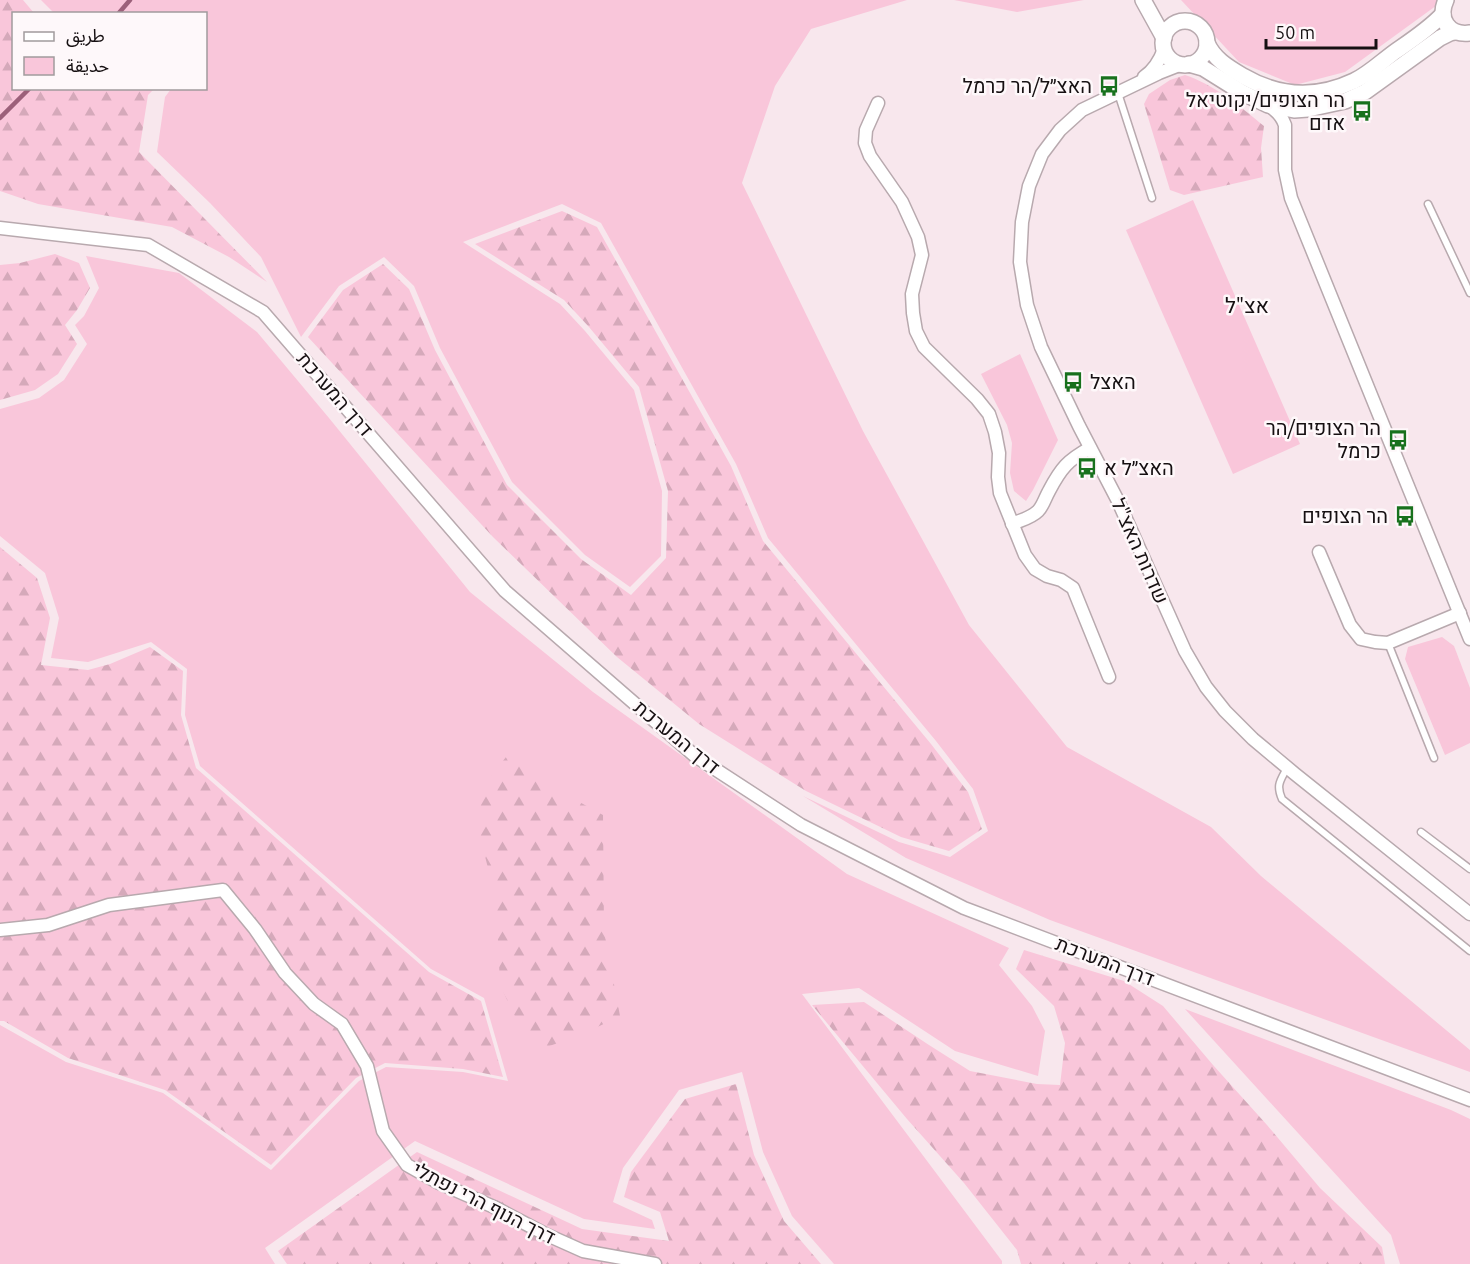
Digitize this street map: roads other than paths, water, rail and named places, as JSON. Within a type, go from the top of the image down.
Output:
[{"type":"street","points":[[1144,0],[1181,22]]},
{"type":"street","points":[[1144,0],[1169,58],[1175,62],[1203,68],[1243,93],[1268,105],[1283,118],[1286,125],[1285,171],[1291,198],[1470,639]]},
{"type":"street","points":[[1164,43],[1167,31],[1172,26],[1181,22],[1192,22],[1205,34],[1214,55],[1228,68],[1272,90],[1294,94],[1315,93],[1356,80],[1428,28],[1444,5]]},
{"type":"street","points":[[1444,5],[1446,24],[1465,33]]},
{"type":"street","points":[[1268,105],[1294,110],[1344,101],[1365,92],[1440,38],[1450,33],[1465,33]]},
{"type":"street","name":"שדרות האצ\"ל","points":[[1123,90],[1149,73],[1160,59],[1164,43]]},
{"type":"street","points":[[1185,64],[1196,62],[1205,51],[1207,43]]},
{"type":"street","name":"שדרות האצ\"ל","points":[[1185,64],[1169,69],[1082,110],[1060,130],[1042,154],[1029,186],[1022,222],[1020,262],[1027,305],[1041,347],[1118,501],[1185,651],[1206,687],[1225,711],[1287,768],[1468,908]]},
{"type":"street","points":[[878,103],[866,130],[865,143],[870,156],[902,202],[918,237],[922,255],[912,294],[916,331],[924,347],[977,399],[989,414],[999,453],[1000,493],[1025,555],[1035,569],[1073,588],[1109,677]]},
{"type":"street","points":[[1286,132],[1290,123],[1308,109]]},
{"type":"street","name":"דרך המערכת","points":[[0,228],[148,245],[263,312],[505,591],[695,756],[801,825],[964,908],[1470,1100]]},
{"type":"street","points":[[1012,524],[1033,516],[1040,510],[1063,466],[1090,448]]},
{"type":"street","points":[[1319,552],[1350,625],[1361,639],[1388,643],[1460,613]]},
{"type":"street","name":"דרך הנוף הרי נפתלי","points":[[0,930],[48,925],[109,905],[223,890],[255,929],[285,973],[314,1004],[342,1024],[367,1066],[383,1131],[407,1165],[439,1183],[494,1206],[545,1234],[583,1251],[655,1264]]},
{"type":"lane","points":[[1123,90],[1152,198]]},
{"type":"lane","points":[[1428,204],[1470,293]]},
{"type":"lane","points":[[1388,643],[1434,758]]},
{"type":"lane","points":[[1287,768],[1279,784],[1282,799],[1470,951]]},
{"type":"lane","points":[[1422,832],[1470,869]]},
{"type":"waterway","points":[[120,12],[130,0]]},
{"type":"waterway","points":[[0,118],[28,90]]},
{"type":"place","name":"האצ״ל/הר כרמל","points":[[1109,86]]},
{"type":"place","name":"הר הצופים/יקוטיאל אדם","points":[[1362,111]]},
{"type":"place","name":"האצל","points":[[1073,382]]},
{"type":"place","name":"הר הצופים/הר כרמל","points":[[1398,440]]},
{"type":"place","name":"האצ״ל א","points":[[1087,468]]},
{"type":"place","name":"הר הצופים","points":[[1405,516]]},
{"type":"district","name":"אצ\"ל","points":[[1247,306]]}]
